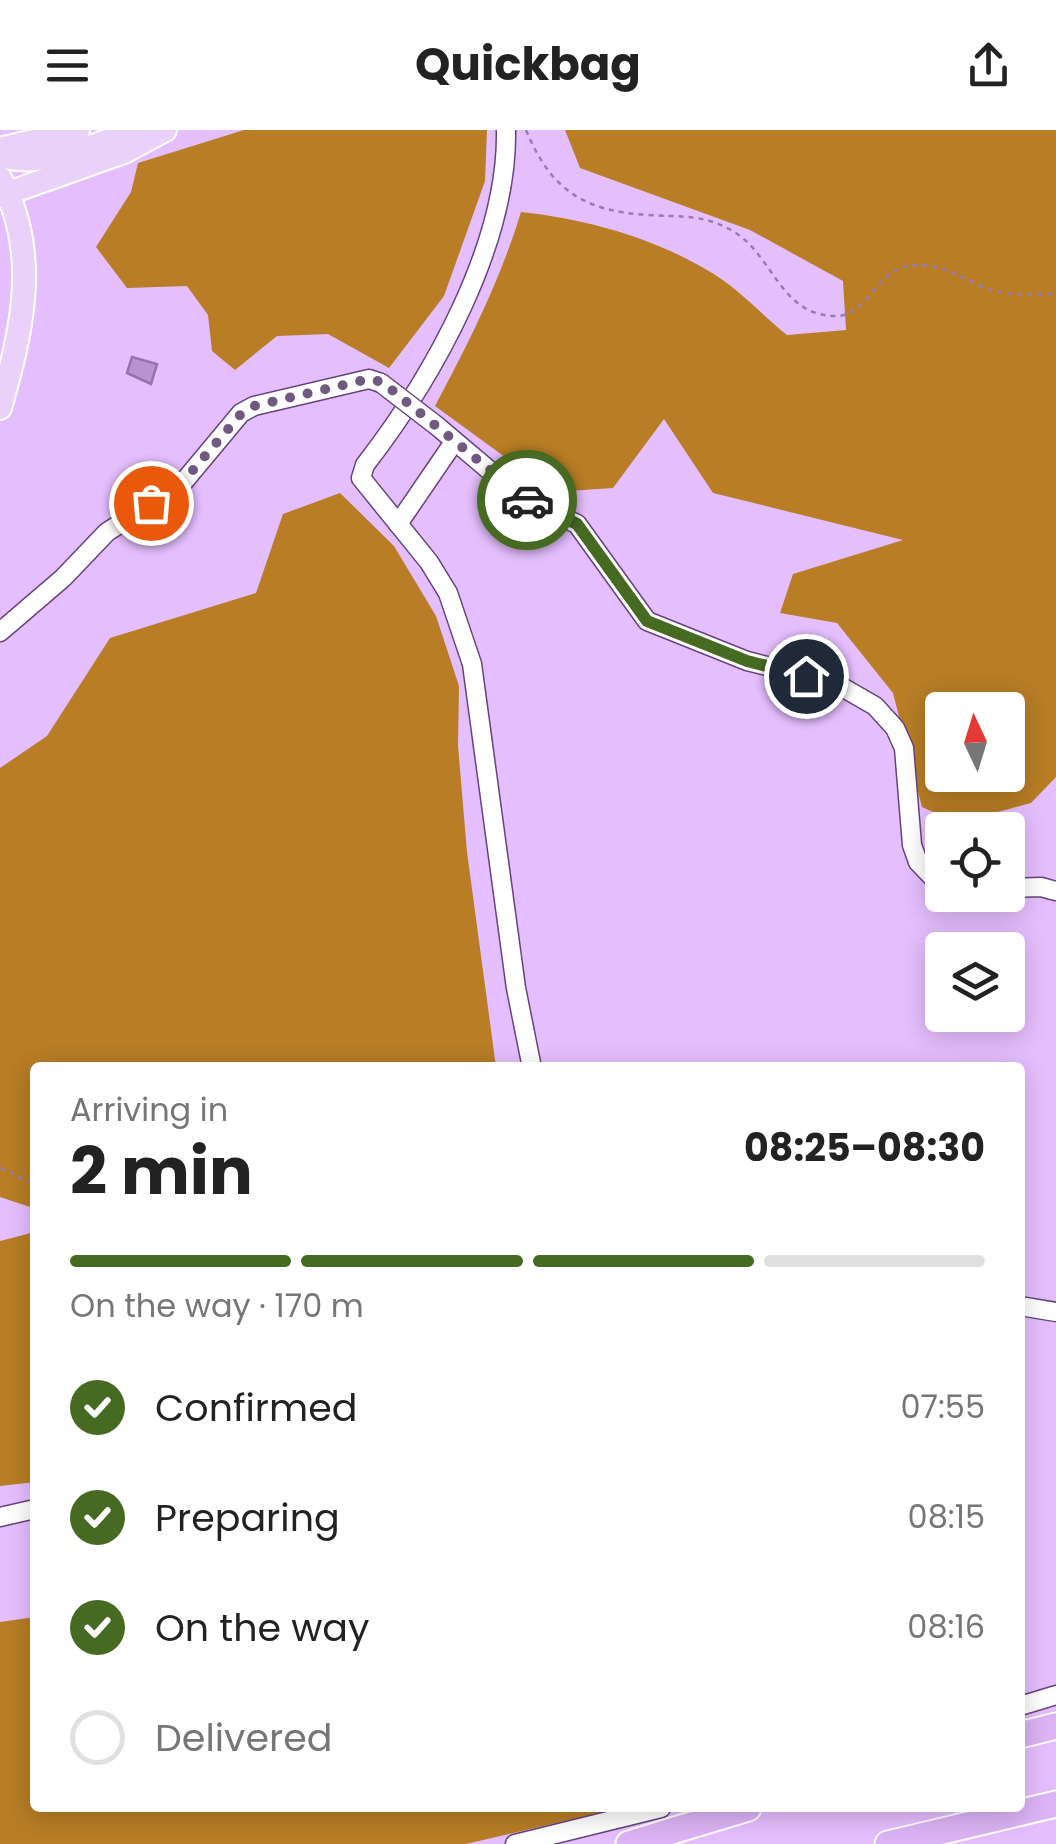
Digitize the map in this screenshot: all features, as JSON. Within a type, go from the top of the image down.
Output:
[{"type":"highway","points":[[1025,1735],[1056,1726]]},
{"type":"highway","points":[[1025,1811],[1056,1804]]},
{"type":"highway","points":[[629,1844],[735,1812]]},
{"type":"highway","points":[[888,1844],[1022,1812]]},
{"type":"main road","points":[[0,153],[78,130]]},
{"type":"main road","points":[[0,153],[35,160],[82,150],[135,130]]},
{"type":"main road","points":[[0,408],[25,297],[19,218],[3,189],[124,152],[165,130]]},
{"type":"street","points":[[506,130],[500,188],[485,248],[423,387],[361,471],[366,488],[429,562],[448,593],[472,664],[516,988],[531,1062]]},
{"type":"street","points":[[0,632],[63,578],[107,532],[181,484],[241,414],[254,406],[369,379],[382,382],[522,498],[577,524],[647,621],[747,661],[835,683],[876,706],[895,728],[904,748],[912,845],[925,869]]},
{"type":"street","points":[[398,524],[454,442]]},
{"type":"street","points":[[1025,887],[1056,892]]},
{"type":"street","points":[[1025,1307],[1056,1312]]},
{"type":"street","points":[[0,1517],[30,1510]]},
{"type":"street","points":[[1025,1705],[1056,1696]]},
{"type":"street","points":[[515,1844],[645,1812]]},
{"type":"path","points":[[526,130],[546,170],[570,195],[603,208],[648,215],[677,214],[728,228],[763,256],[790,300],[809,311],[836,316],[850,313],[894,270],[914,265],[940,268],[994,291],[1056,294]]},
{"type":"path","points":[[0,1168],[30,1182]]},
{"type":"shaded area","points":[[244,130],[487,130],[485,181],[444,296],[389,368],[328,334],[277,336],[235,370],[212,351],[208,315],[187,286],[127,288],[96,247],[131,192],[138,163]]},
{"type":"shaded area","points":[[565,130],[1056,130],[1056,777],[1031,803],[998,812],[933,812],[922,807],[893,693],[837,623],[780,613],[793,574],[903,540],[713,493],[664,419],[613,488],[553,492],[435,406],[483,311],[521,212],[594,225],[686,258],[738,292],[787,335],[846,330],[843,281],[750,230],[580,168]]},
{"type":"shaded area","points":[[340,493],[394,546],[436,616],[459,686],[458,746],[467,852],[495,1062],[30,1062],[30,1207],[0,1197],[0,768],[47,736],[110,638],[256,593],[283,514]]},
{"type":"shaded area","points":[[30,1233],[30,1483],[0,1486],[0,1241]]},
{"type":"shaded area","points":[[30,1618],[30,1812],[604,1812],[466,1844],[0,1844],[0,1622]]},
{"type":"building","points":[[132,357],[157,364],[151,384],[127,373]]},
{"type":"way so far","points":[[151,503],[181,484],[241,414],[254,406],[369,379],[382,382],[527,500]]},
{"type":"route","points":[[527,500],[577,524],[647,621],[747,661],[806,676]]}]
